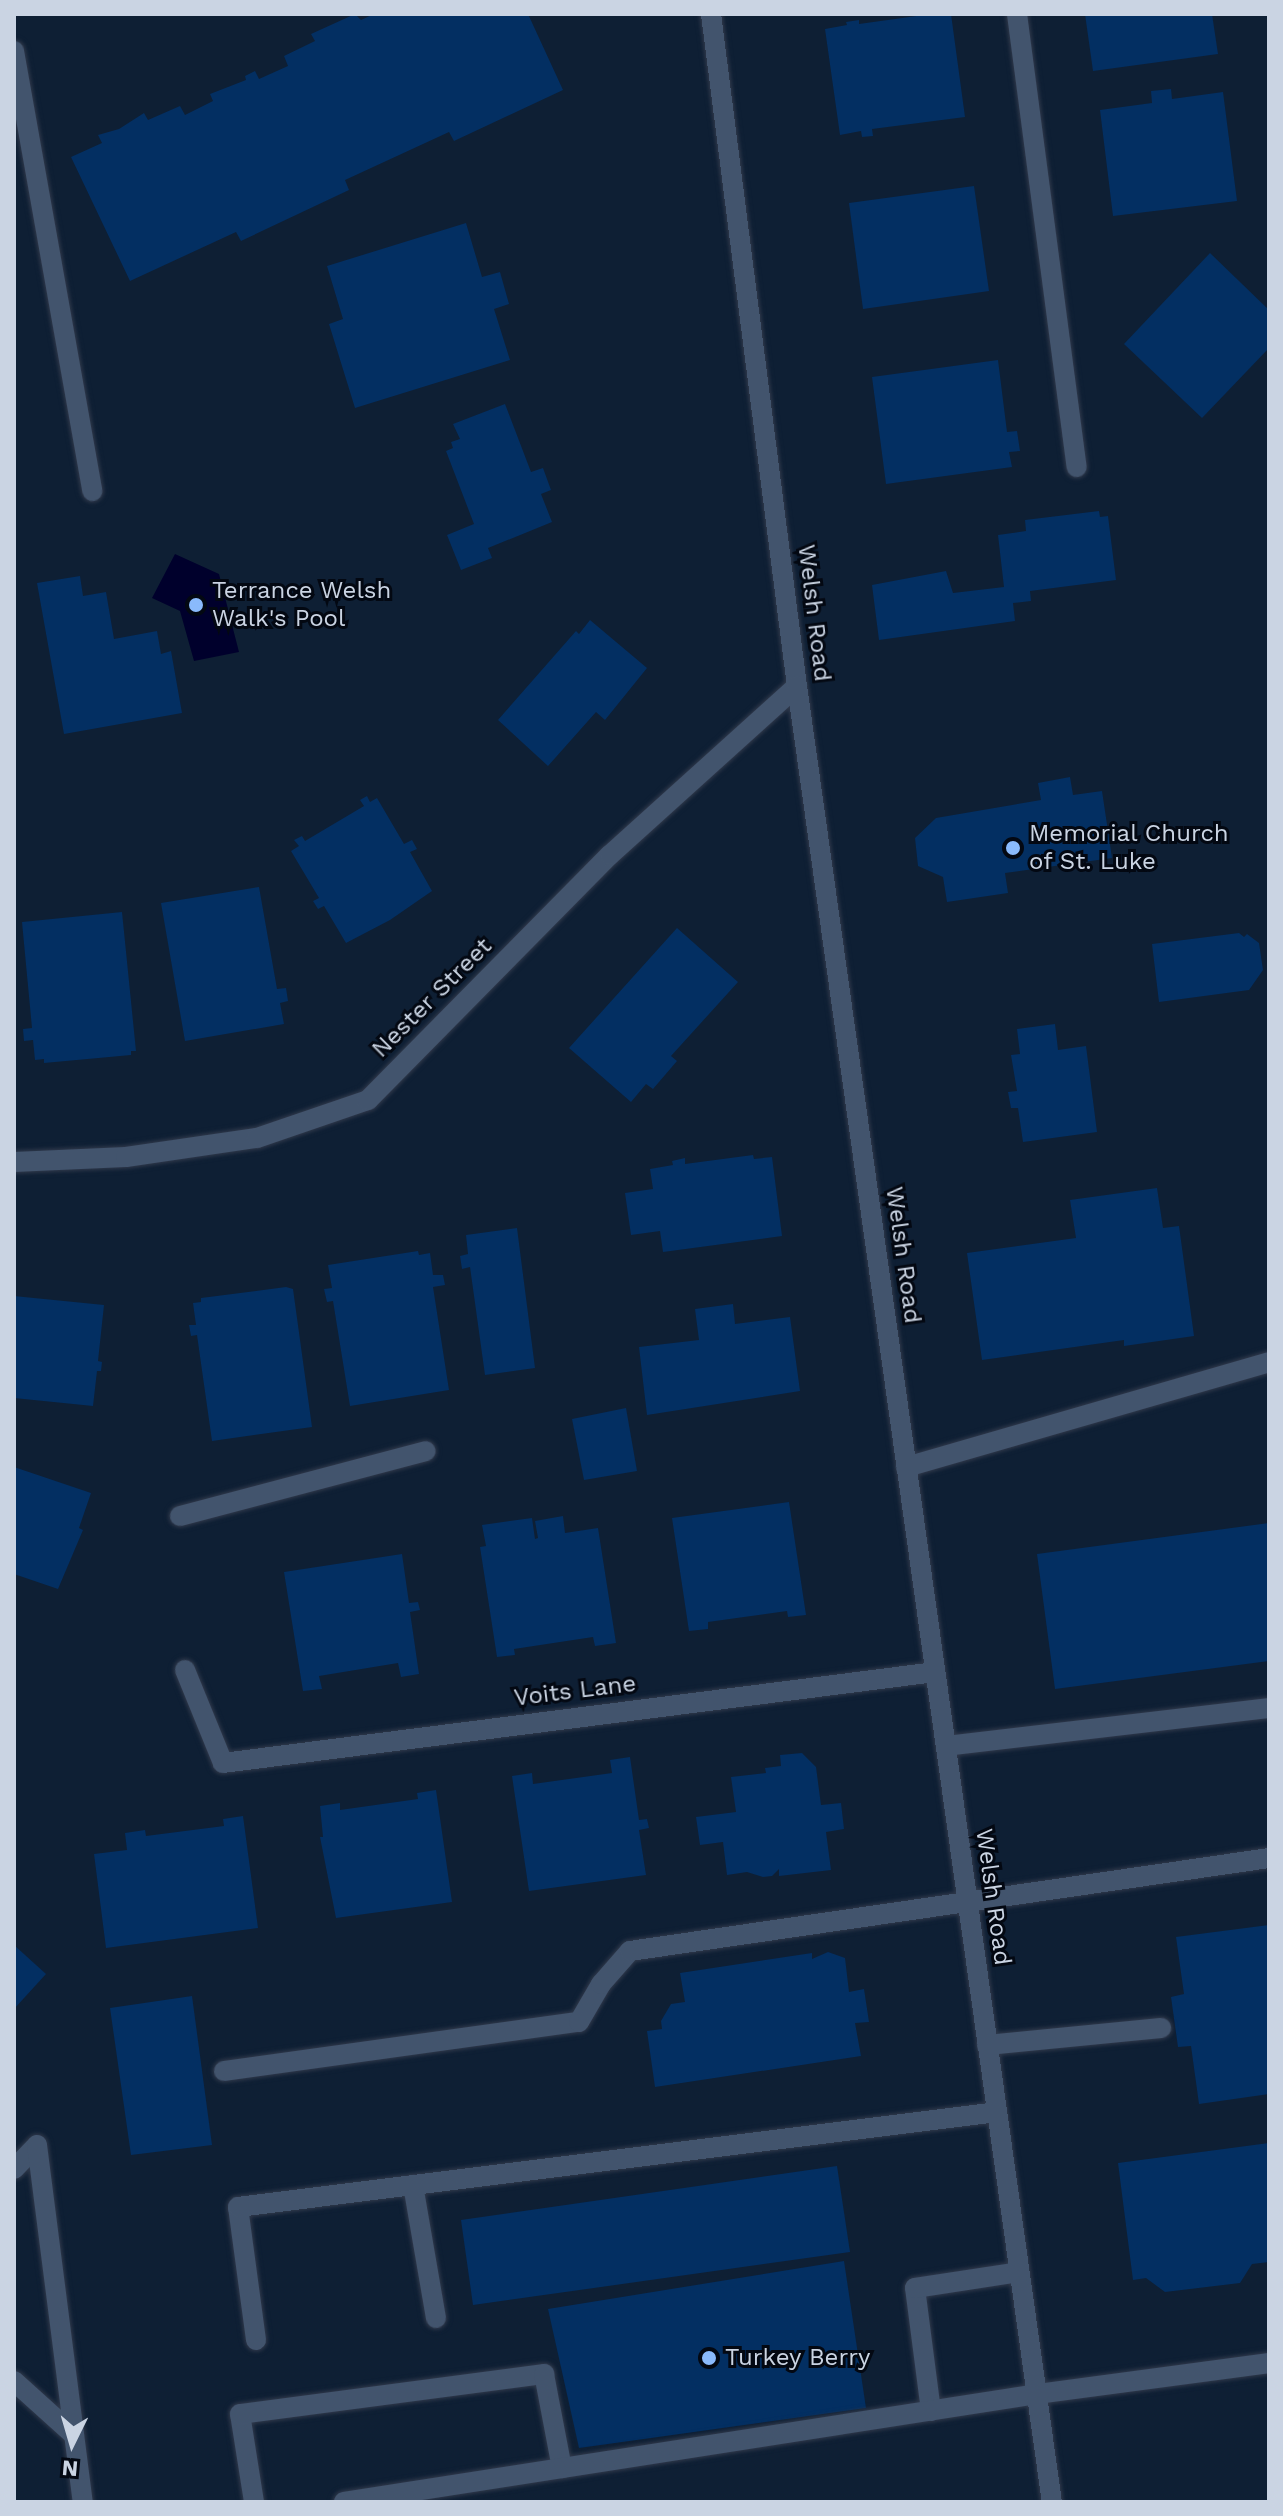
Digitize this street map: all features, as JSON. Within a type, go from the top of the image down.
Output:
[{"type":"main road","name":"Welsh Road","points":[[711,14],[797,686],[1052,2502]]},
{"type":"main road","points":[[1017,14],[1077,467]]},
{"type":"main road","points":[[14,51],[92,491]]},
{"type":"main road","name":"Nester Street","points":[[14,1162],[126,1157],[257,1138],[368,1100],[610,855],[797,686]]},
{"type":"main road","points":[[906,1467],[1269,1362]]},
{"type":"main road","points":[[180,1516],[426,1451]]},
{"type":"main road","name":"Voits Lane","points":[[185,1670],[223,1763],[935,1672]]},
{"type":"main road","points":[[946,1746],[1269,1708]]},
{"type":"main road","points":[[224,2071],[579,2022],[601,1984],[630,1951],[967,1899],[1269,1858]]},
{"type":"main road","points":[[987,2045],[1161,2028]]},
{"type":"main road","points":[[256,2340],[238,2207],[997,2112]]},
{"type":"main road","points":[[14,2169],[37,2145],[83,2502]]},
{"type":"main road","points":[[413,2185],[436,2318]]},
{"type":"main road","points":[[931,2411],[915,2288],[1019,2272]]},
{"type":"main road","points":[[344,2502],[1037,2394],[1269,2363]]},
{"type":"main road","points":[[254,2502],[240,2414],[544,2374],[562,2468]]},
{"type":"main road","points":[[14,2381],[74,2435]]},
{"type":"water","name":"Terrance Welsh Walk's Pool","points":[[175,554],[219,574],[239,652],[194,661],[180,611],[152,598]]},
{"type":"building","points":[[355,14],[361,20],[374,14],[528,14],[563,90],[454,141],[449,132],[345,180],[349,190],[241,241],[236,232],[130,281],[71,157],[102,143],[98,135],[119,129],[144,113],[148,120],[180,106],[185,115],[213,101],[210,94],[246,80],[245,76],[255,71],[259,79],[288,66],[284,56],[315,41],[311,34]]},
{"type":"building","points":[[951,14],[965,117],[872,129],[873,136],[862,137],[861,131],[840,135],[825,29],[859,20],[859,24]]},
{"type":"building","points":[[1085,14],[1212,14],[1218,54],[1093,71]]},
{"type":"building","points":[[1171,89],[1172,99],[1223,92],[1237,201],[1113,216],[1100,110],[1152,103],[1151,91]]},
{"type":"building","points":[[974,186],[989,291],[863,309],[849,203]]},
{"type":"building","points":[[466,223],[482,277],[500,272],[509,304],[494,309],[510,360],[355,408],[329,324],[343,319],[327,266]]},
{"type":"building","points":[[1210,253],[1269,310],[1269,348],[1202,418],[1124,344]]},
{"type":"building","points":[[998,360],[1007,432],[1017,431],[1020,451],[1009,452],[1012,467],[886,484],[872,377]]},
{"type":"building","points":[[505,404],[531,472],[543,468],[551,490],[541,494],[552,522],[488,548],[492,558],[461,570],[447,535],[474,524],[446,451],[453,448],[451,442],[460,439],[453,424]]},
{"type":"building","points":[[1099,511],[1100,517],[1108,516],[1116,580],[1030,591],[1031,601],[1013,603],[1015,621],[879,640],[872,585],[946,571],[953,593],[1004,587],[998,535],[1026,531],[1025,520]]},
{"type":"building","points":[[80,576],[83,596],[106,592],[114,639],[157,631],[161,654],[171,651],[182,713],[64,734],[37,583]]},
{"type":"building","points":[[590,620],[647,668],[605,720],[596,712],[548,766],[498,720],[576,631],[579,634]]},
{"type":"building","name":"Memorial Church of St. Luke","points":[[1070,777],[1073,795],[1102,791],[1112,858],[1005,873],[1008,893],[947,902],[943,877],[918,866],[915,838],[936,818],[1041,800],[1038,783]]},
{"type":"building","points":[[367,796],[370,802],[377,798],[404,844],[412,840],[417,849],[410,852],[432,891],[390,920],[346,943],[324,906],[318,909],[313,901],[319,898],[291,851],[299,846],[294,840],[302,836],[305,841],[364,806],[360,800]]},
{"type":"building","points":[[259,887],[277,989],[286,988],[288,1001],[280,1003],[284,1024],[185,1041],[161,903]]},
{"type":"building","points":[[122,912],[136,1051],[131,1051],[131,1055],[44,1063],[44,1059],[35,1060],[33,1040],[24,1041],[23,1029],[32,1028],[22,922]]},
{"type":"building","points":[[677,928],[738,982],[671,1056],[677,1061],[653,1089],[646,1084],[631,1102],[569,1048]]},
{"type":"building","points":[[1239,933],[1244,937],[1247,934],[1259,943],[1263,970],[1249,990],[1159,1002],[1152,944]]},
{"type":"building","points":[[1055,1024],[1058,1050],[1086,1046],[1097,1132],[1023,1142],[1018,1108],[1011,1108],[1008,1092],[1017,1091],[1011,1055],[1020,1054],[1017,1029]]},
{"type":"building","points":[[753,1155],[754,1159],[772,1157],[782,1236],[663,1252],[660,1231],[631,1235],[625,1193],[653,1189],[650,1169],[673,1165],[672,1161],[685,1158],[685,1164]]},
{"type":"building","points":[[1157,1188],[1163,1228],[1179,1226],[1194,1336],[1124,1346],[1124,1340],[982,1360],[967,1253],[1076,1238],[1070,1200]]},
{"type":"building","points":[[517,1228],[535,1368],[485,1375],[470,1267],[462,1269],[460,1256],[468,1254],[466,1235]]},
{"type":"building","points":[[418,1251],[419,1255],[430,1253],[433,1275],[443,1275],[445,1285],[433,1287],[449,1390],[350,1406],[333,1301],[327,1302],[324,1289],[332,1288],[328,1265]]},
{"type":"building","points":[[286,1287],[293,1289],[312,1427],[212,1441],[197,1335],[191,1336],[189,1325],[196,1325],[193,1303],[201,1302],[201,1298]]},
{"type":"building","points":[[14,1296],[104,1305],[98,1361],[102,1362],[101,1371],[97,1371],[93,1406],[14,1398]]},
{"type":"building","points":[[733,1304],[735,1324],[790,1317],[800,1391],[647,1415],[639,1347],[699,1340],[695,1309]]},
{"type":"building","points":[[626,1408],[637,1471],[584,1480],[572,1419]]},
{"type":"building","points":[[14,1467],[91,1493],[79,1528],[83,1530],[58,1589],[14,1574]]},
{"type":"building","points":[[789,1502],[806,1615],[788,1617],[787,1611],[708,1622],[708,1629],[689,1631],[672,1518]]},
{"type":"building","points":[[563,1516],[565,1533],[598,1528],[616,1643],[595,1646],[593,1637],[514,1649],[515,1655],[497,1657],[480,1547],[486,1546],[482,1525],[532,1518],[535,1539],[538,1538],[535,1521]]},
{"type":"building","points":[[1269,1523],[1269,1661],[1055,1689],[1037,1554]]},
{"type":"building","points":[[402,1554],[409,1603],[418,1602],[420,1610],[410,1612],[419,1674],[401,1677],[398,1663],[319,1676],[322,1689],[303,1691],[284,1572]]},
{"type":"building","points":[[802,1753],[816,1767],[821,1805],[841,1803],[844,1829],[826,1832],[831,1870],[779,1876],[779,1869],[772,1876],[763,1877],[747,1872],[727,1875],[723,1842],[700,1845],[696,1817],[736,1812],[731,1777],[766,1773],[765,1768],[781,1766],[780,1755]]},
{"type":"building","points":[[630,1757],[639,1820],[647,1819],[649,1828],[639,1830],[646,1875],[529,1891],[512,1776],[532,1773],[533,1784],[612,1773],[610,1760]]},
{"type":"building","points":[[436,1790],[452,1902],[336,1918],[320,1837],[323,1837],[320,1806],[340,1803],[340,1810],[418,1799],[417,1793]]},
{"type":"building","points":[[243,1816],[258,1928],[106,1948],[94,1854],[127,1850],[125,1833],[145,1830],[146,1836],[224,1826],[223,1819]]},
{"type":"building","points":[[1269,1925],[1269,2094],[1199,2104],[1191,2046],[1178,2047],[1171,1997],[1184,1994],[1176,1937]]},
{"type":"building","points":[[14,1945],[46,1974],[14,2009]]},
{"type":"building","points":[[828,1952],[845,1958],[849,1992],[864,1989],[869,2022],[855,2023],[861,2056],[655,2087],[647,2031],[662,2029],[661,2021],[671,2004],[685,2002],[680,1973],[812,1953],[812,1959]]},
{"type":"building","points":[[192,1996],[212,2145],[131,2155],[110,2008]]},
{"type":"building","points":[[1269,2143],[1269,2262],[1252,2264],[1240,2283],[1165,2292],[1146,2278],[1133,2280],[1118,2163]]},
{"type":"building","points":[[837,2166],[850,2252],[473,2305],[461,2220]]},
{"type":"building","name":"Turkey Berry","points":[[844,2261],[866,2408],[579,2448],[548,2309]]},
{"type":"place","name":"Terrance Welsh Walk's Pool","points":[[196,605]]},
{"type":"place","name":"Memorial Church of St. Luke","points":[[1013,848]]},
{"type":"place","name":"Turkey Berry","points":[[709,2358]]}]
